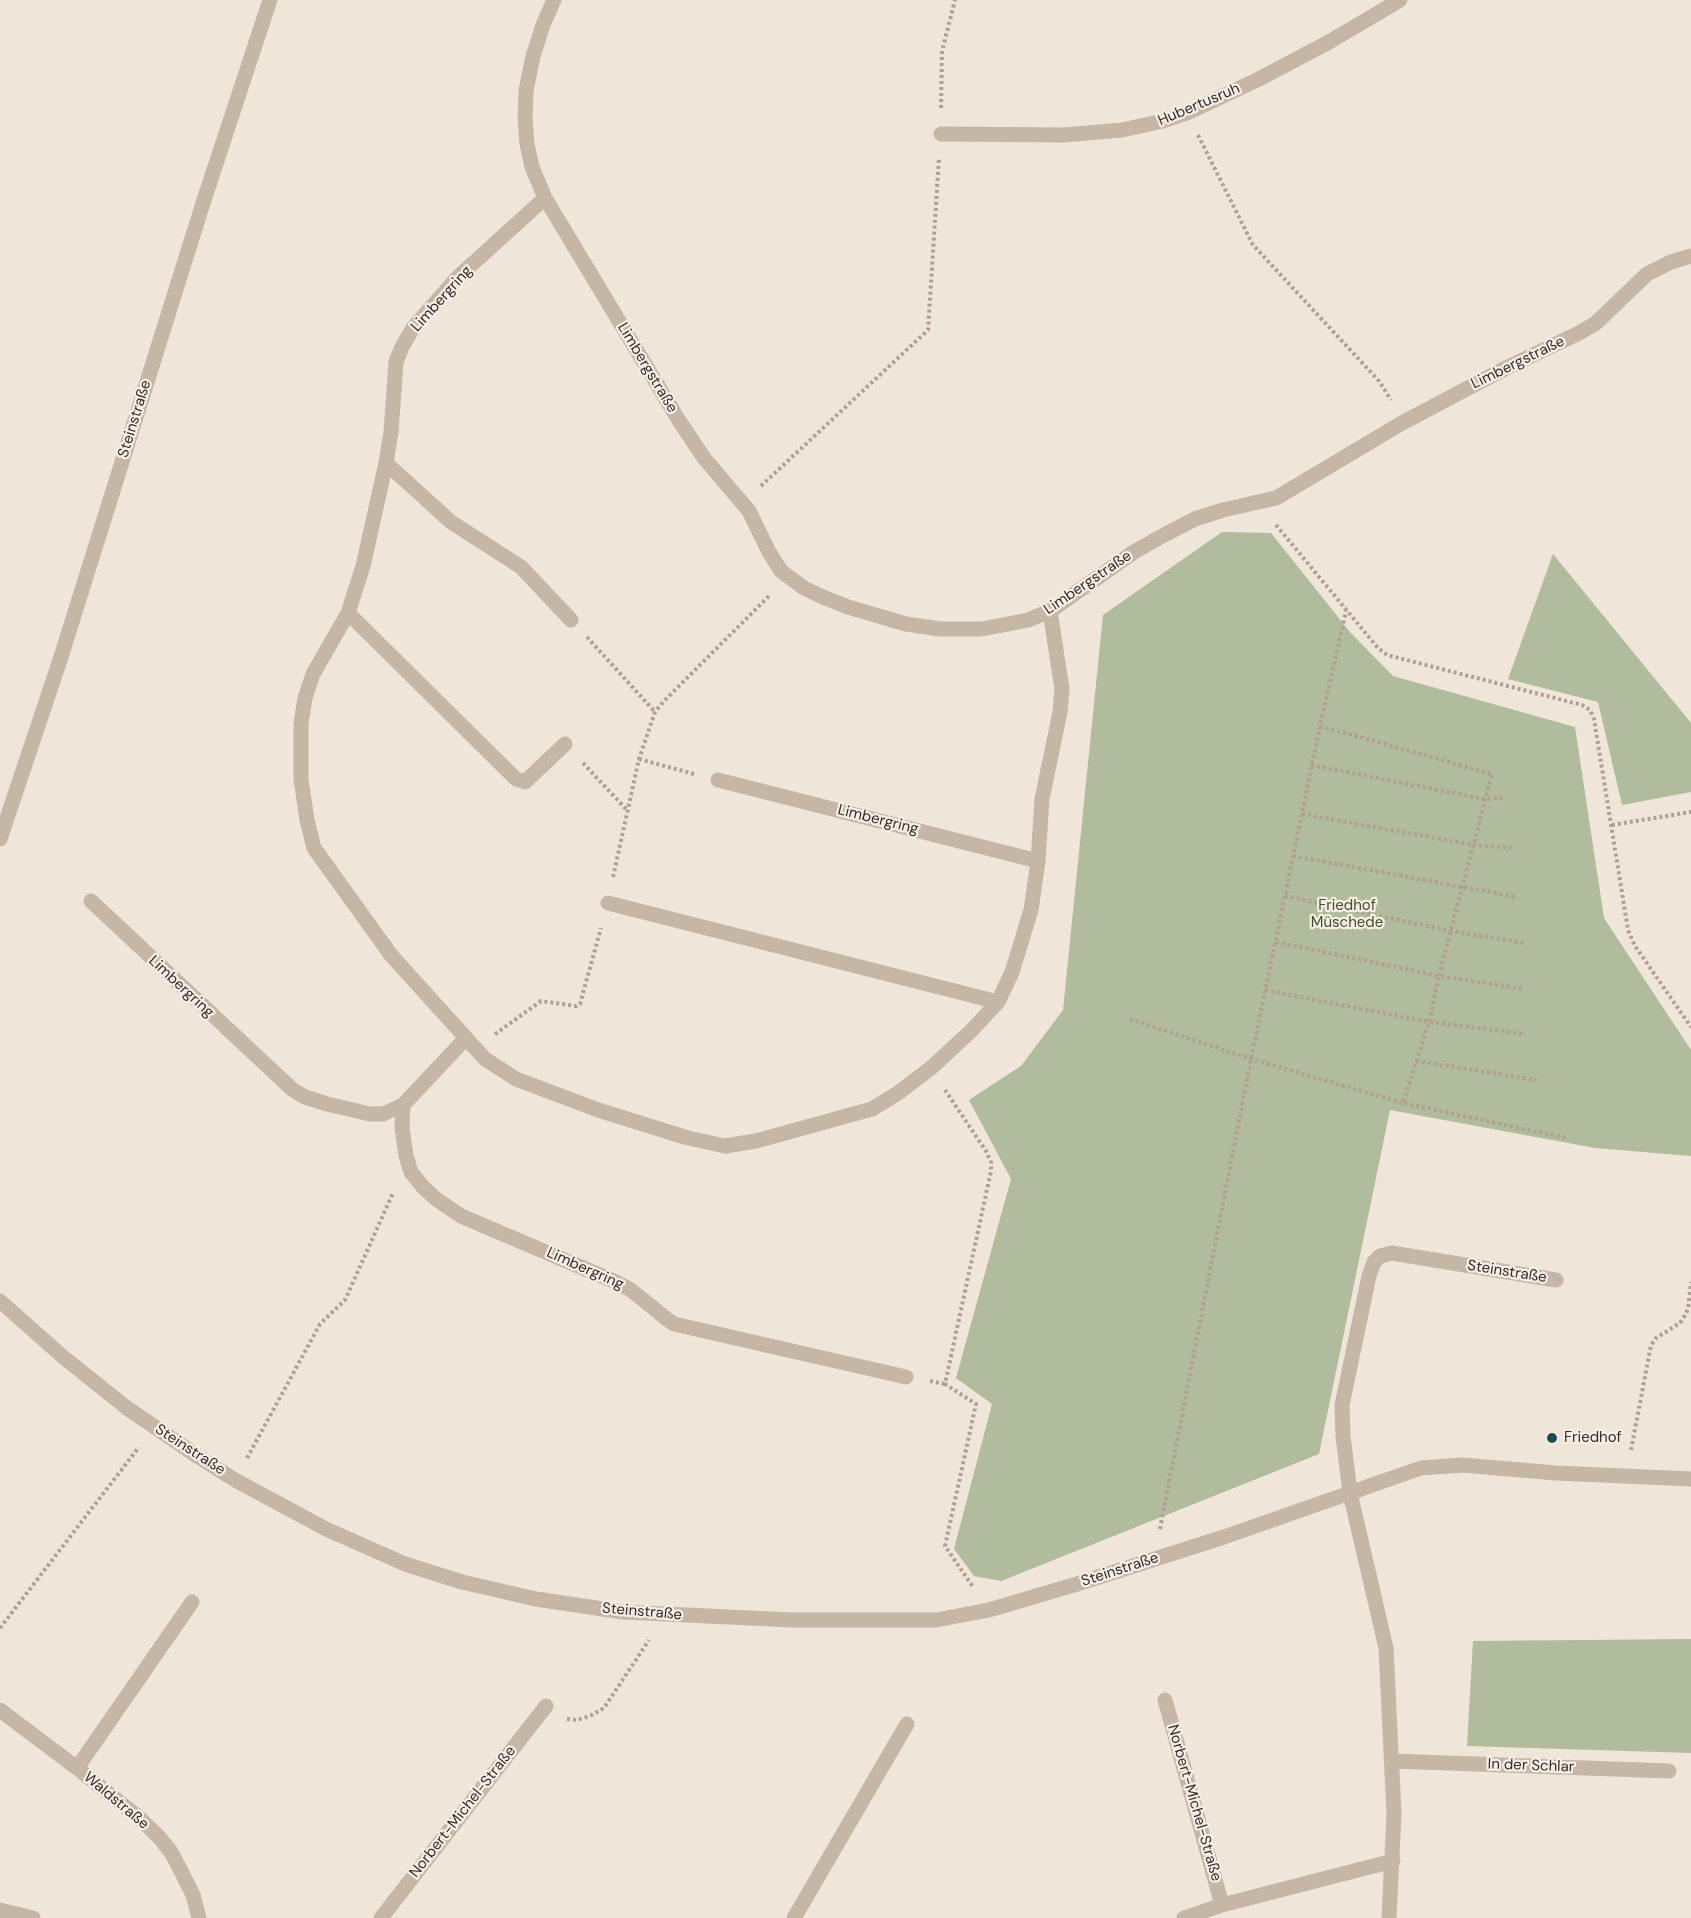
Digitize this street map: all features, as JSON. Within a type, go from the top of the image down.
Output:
[{"type":"street","name":"Steinstraße","points":[[0,839],[60,660],[204,200],[270,0]]},
{"type":"street","name":"Limbergstraße","points":[[554,0],[533,56],[525,100],[527,144],[532,167],[545,198],[678,419],[704,458],[743,503],[781,571],[804,588],[848,607],[917,626],[940,629],[982,629],[1028,620],[1050,611],[1134,552],[1164,535],[1195,519],[1276,498],[1402,423],[1506,368],[1579,333],[1596,323],[1647,274],[1671,262],[1691,256]]},
{"type":"street","name":"Hubertusruh","points":[[941,134],[1064,135],[1144,126],[1186,113],[1226,95],[1329,42],[1400,0]]},
{"type":"street","name":"Limbergring","points":[[545,198],[458,277],[413,328],[402,347],[396,362],[391,432],[386,463],[363,566],[348,613],[313,674],[305,698],[301,724],[300,769],[304,806],[310,837],[322,861],[350,896],[391,955],[485,1059],[516,1079],[598,1110],[688,1138],[725,1146],[756,1141],[872,1108],[931,1068],[980,1023],[998,1002],[1012,972],[1031,910],[1038,861],[1042,799],[1060,712],[1062,689],[1050,611]]},
{"type":"street","points":[[386,463],[451,522],[521,567],[571,620]]},
{"type":"street","points":[[348,613],[516,779],[525,782],[565,744]]},
{"type":"street","name":"Limbergring","points":[[718,780],[1038,861]]},
{"type":"street","name":"Limbergring","points":[[91,901],[292,1090],[305,1097],[370,1114],[383,1114],[403,1105],[471,1043]]},
{"type":"street","points":[[608,903],[998,1002]]},
{"type":"street","name":"Limbergring","points":[[403,1105],[402,1127],[411,1172],[436,1199],[461,1216],[616,1282],[631,1290],[674,1324],[906,1377]]},
{"type":"street","name":"Steinstraße","points":[[1350,1493],[1342,1436],[1342,1405],[1369,1275],[1374,1262],[1392,1253],[1556,1280]]},
{"type":"street","name":"Steinstraße","points":[[0,1301],[95,1384],[154,1427],[235,1480],[352,1542],[431,1573],[536,1599],[623,1612],[792,1620],[936,1620],[989,1610],[1154,1559],[1421,1468],[1462,1465],[1627,1477],[1691,1479]]},
{"type":"street","points":[[1350,1493],[1386,1648],[1394,1814],[1389,1918]]},
{"type":"street","points":[[77,1768],[192,1602]]},
{"type":"street","name":"Norbert-Michel-Straße","points":[[1165,1700],[1222,1905]]},
{"type":"street","name":"Norbert-Michel-Straße","points":[[381,1918],[546,1706]]},
{"type":"street","name":"Waldstraße","points":[[0,1710],[77,1768],[137,1816],[159,1837],[171,1852],[193,1895],[199,1918]]},
{"type":"street","points":[[794,1918],[908,1724]]},
{"type":"street","name":"In der Schlar","points":[[1392,1761],[1669,1771]]},
{"type":"street","points":[[1184,1918],[1222,1905],[1393,1861]]},
{"type":"street","points":[[0,1910],[33,1918]]},
{"type":"path","points":[[743,503],[928,330],[941,134],[942,51],[955,0]]},
{"type":"path","points":[[1186,113],[1253,245],[1379,381],[1389,394],[1402,423]]},
{"type":"path","points":[[1258,504],[1378,648],[1387,655],[1582,705],[1590,710],[1594,719],[1628,930],[1635,946],[1691,1027]]},
{"type":"path","points":[[471,1043],[537,1003],[550,1001],[576,1006],[580,1004],[608,903],[639,759],[656,712],[664,701],[788,577]]},
{"type":"path","points":[[1154,1559],[1251,1059],[1311,765],[1346,610]]},
{"type":"path","points":[[571,620],[656,712]]},
{"type":"path","points":[[1320,726],[1492,774],[1439,975],[1429,1023],[1403,1103]]},
{"type":"path","points":[[565,744],[627,810]]},
{"type":"path","points":[[639,759],[718,780]]},
{"type":"path","points":[[1311,765],[1484,799],[1504,798]]},
{"type":"path","points":[[1612,825],[1691,812]]},
{"type":"path","points":[[1302,814],[1474,845],[1511,848]]},
{"type":"path","points":[[1293,856],[1517,897]]},
{"type":"path","points":[[1285,896],[1451,931],[1523,943]]},
{"type":"path","points":[[1276,942],[1439,975],[1524,989]]},
{"type":"path","points":[[1266,990],[1429,1023],[1526,1034]]},
{"type":"path","points":[[1130,1019],[1251,1059],[1403,1103],[1566,1138]]},
{"type":"path","points":[[1416,1061],[1537,1080]]},
{"type":"path","points":[[931,1068],[986,1151],[992,1171],[945,1384],[976,1404],[945,1546],[989,1610]]},
{"type":"path","points":[[235,1480],[320,1324],[345,1300],[393,1193],[411,1172]]},
{"type":"path","points":[[1627,1477],[1651,1345],[1656,1338],[1680,1323],[1684,1317],[1688,1309],[1691,1282]]},
{"type":"path","points":[[0,1628],[154,1427]]},
{"type":"path","points":[[546,1706],[563,1718],[577,1720],[604,1708],[667,1615]]},
{"type":"green space","name":"Friedhof Müschede","points":[[1222,532],[1271,533],[1350,632],[1393,676],[1575,727],[1604,918],[1691,1050],[1691,1156],[1595,1148],[1390,1110],[1319,1454],[1001,1581],[974,1576],[954,1549],[992,1404],[956,1378],[1011,1179],[969,1100],[1021,1066],[1063,1010],[1103,615]]},
{"type":"green space","points":[[1553,554],[1691,723],[1691,792],[1622,805],[1598,702],[1508,679]]},
{"type":"green space","points":[[1691,1639],[1691,1753],[1467,1746],[1473,1641]]},
{"type":"place","name":"Friedhof","points":[[1552,1438]]}]
